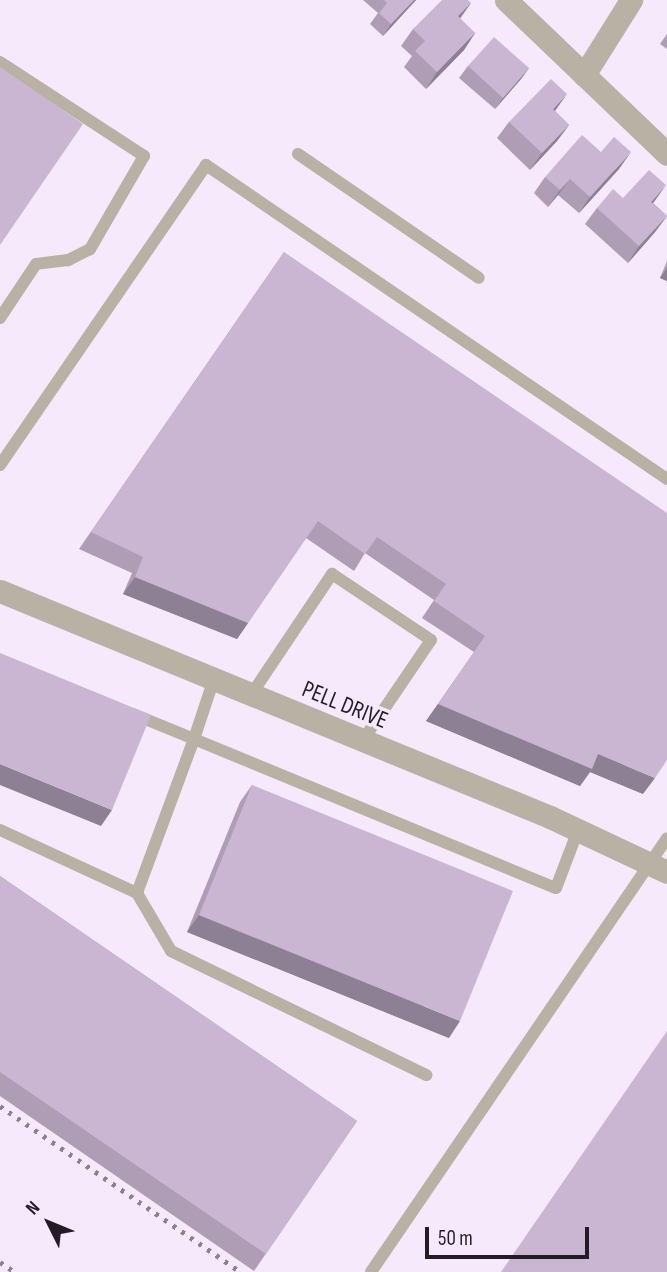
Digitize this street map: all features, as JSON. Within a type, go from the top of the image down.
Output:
[{"type":"street","points":[[506,0],[667,155]]},
{"type":"street","points":[[584,75],[631,0]]},
{"type":"street","name":"PELL DRIVE","points":[[0,591],[578,830],[658,868]]},
{"type":"lane","points":[[0,62],[144,156],[90,250],[68,260],[36,264],[0,318]]},
{"type":"lane","points":[[298,153],[479,278]]},
{"type":"lane","points":[[0,465],[206,165],[667,479]]},
{"type":"lane","points":[[251,695],[332,574],[431,639],[363,740]]},
{"type":"lane","points":[[137,893],[214,679]]},
{"type":"lane","points":[[116,708],[555,888],[578,830]]},
{"type":"lane","points":[[0,830],[137,893],[171,951],[426,1075]]},
{"type":"lane","points":[[371,1272],[658,868],[667,838]]},
{"type":"building","points":[[384,0],[414,0],[391,24],[379,13],[387,3]]},
{"type":"building","points":[[442,0],[468,0],[471,3],[458,16],[475,33],[437,72],[415,51],[425,41],[413,29]]},
{"type":"building","points":[[494,37],[529,68],[503,98],[468,66]]},
{"type":"building","points":[[0,67],[83,124],[0,245]]},
{"type":"building","points":[[551,79],[567,94],[553,109],[569,125],[542,153],[509,122]]},
{"type":"building","points":[[582,135],[601,152],[614,137],[631,152],[590,197],[570,179],[560,190],[545,177]]},
{"type":"building","points":[[649,170],[666,185],[651,202],[667,216],[639,246],[597,208],[613,189],[623,198]]},
{"type":"building","points":[[284,252],[667,513],[667,760],[655,778],[598,754],[592,769],[438,704],[485,636],[434,601],[446,584],[377,537],[365,554],[318,521],[248,623],[135,577],[143,557],[91,532]]},
{"type":"building","points":[[0,653],[151,715],[112,810],[0,764]]},
{"type":"building","points":[[252,785],[513,891],[460,1021],[199,915]]},
{"type":"building","points":[[0,876],[357,1121],[266,1254],[0,1072]]},
{"type":"building","points":[[667,1031],[667,1272],[501,1272]]},
{"type":"railway","points":[[0,1106],[241,1272]]},
{"type":"railway","points":[[0,1262],[15,1272]]}]
